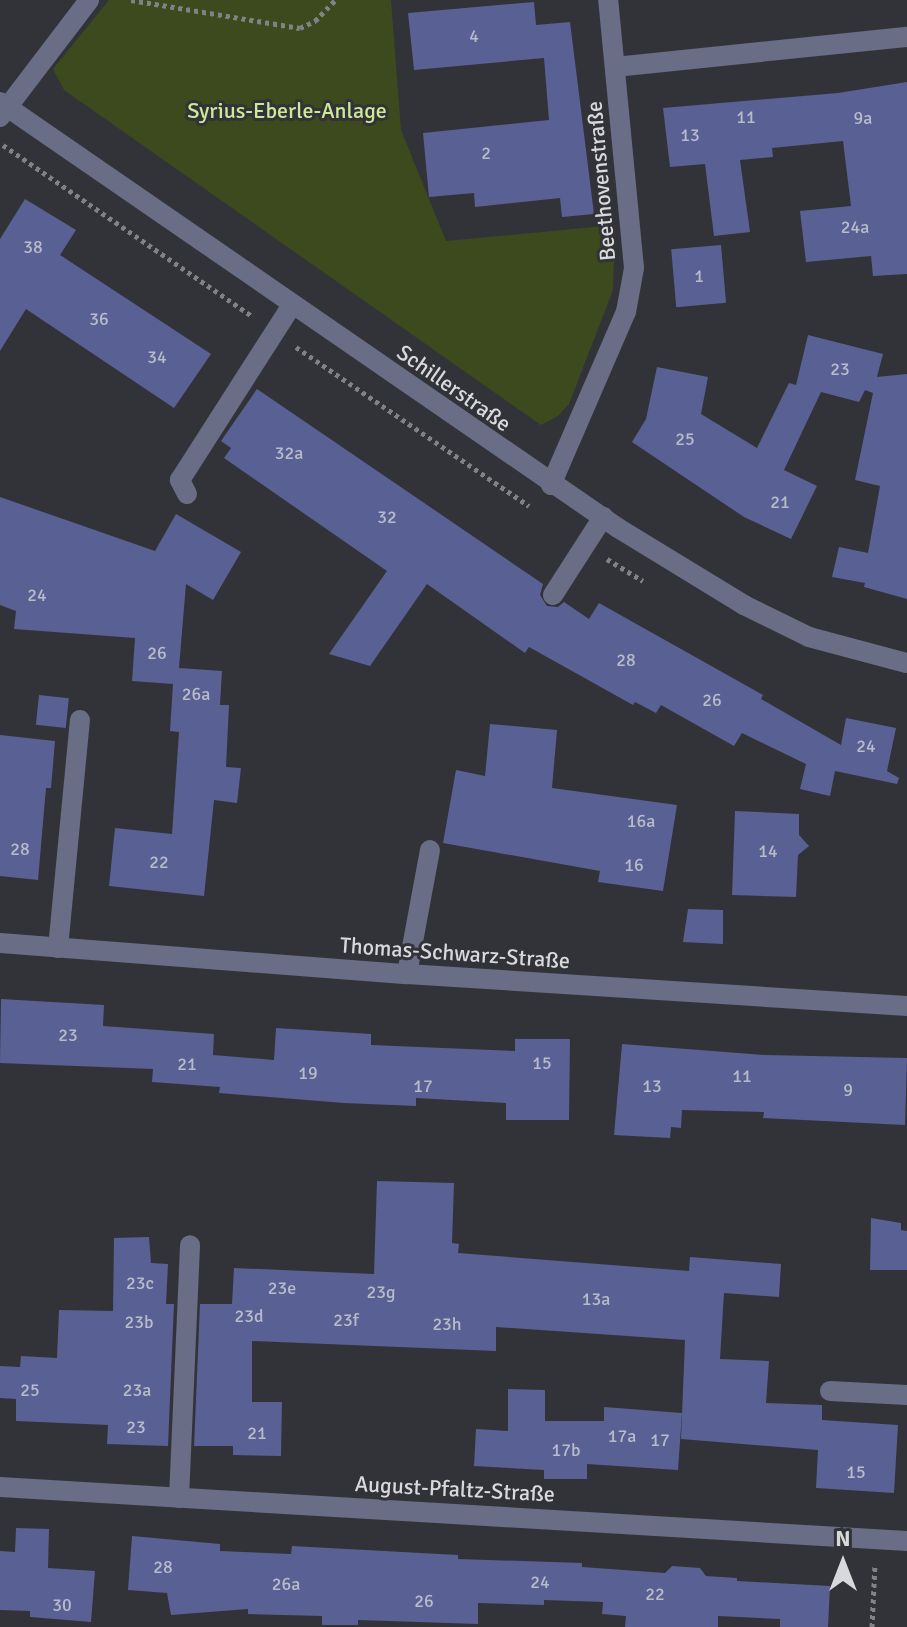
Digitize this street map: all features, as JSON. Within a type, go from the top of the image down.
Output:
[{"type":"street","points":[[2,109],[89,0]]},
{"type":"street","name":"Beethovenstraße","points":[[551,485],[626,312],[634,268],[608,0]]},
{"type":"street","points":[[615,67],[907,37]]},
{"type":"street","name":"Schillerstraße","points":[[2,109],[551,485],[744,605],[809,637],[907,663]]},
{"type":"street","points":[[187,494],[180,480],[292,305]]},
{"type":"street","points":[[553,595],[603,517]]},
{"type":"street","points":[[58,948],[80,720]]},
{"type":"street","points":[[407,974],[430,850]]},
{"type":"street","name":"Thomas-Schwarz-Straße","points":[[0,943],[407,974],[907,1006]]},
{"type":"street","points":[[179,1498],[190,1245]]},
{"type":"street","points":[[830,1391],[907,1395]]},
{"type":"street","name":"August-Pfaltz-Straße","points":[[0,1487],[907,1541]]},
{"type":"path","points":[[131,0],[300,28],[315,21],[335,0]]},
{"type":"path","points":[[872,1627],[876,1539]]},
{"type":"green space","name":"Syrius-Eberle-Anlage","points":[[109,0],[391,0],[401,130],[446,241],[615,225],[613,290],[569,404],[558,416],[541,425],[64,90],[53,69]]},
{"type":"building","points":[[534,2],[536,25],[570,22],[594,214],[562,217],[560,198],[475,207],[474,193],[429,197],[423,133],[549,120],[544,58],[414,70],[408,13]]},
{"type":"building","points":[[907,82],[907,274],[873,276],[871,256],[806,262],[800,211],[851,206],[843,141],[772,148],[773,157],[740,160],[750,232],[714,236],[705,164],[670,167],[663,108],[838,93]]},
{"type":"building","points":[[25,199],[76,230],[60,255],[211,354],[174,408],[26,309],[0,351],[0,239]]},
{"type":"building","points":[[721,245],[726,303],[676,307],[671,249]]},
{"type":"building","points":[[808,335],[883,354],[877,377],[907,374],[907,599],[864,587],[865,583],[832,577],[839,547],[868,553],[880,486],[855,480],[873,393],[865,390],[859,402],[821,392],[784,470],[817,486],[791,539],[744,517],[632,442],[646,419],[657,367],[708,377],[701,414],[757,448],[789,383],[796,385]]},
{"type":"building","points":[[257,389],[543,584],[540,595],[547,606],[558,607],[564,602],[589,619],[599,603],[763,695],[761,699],[841,745],[846,718],[896,728],[887,771],[899,778],[897,784],[835,771],[830,796],[800,789],[806,764],[742,733],[734,746],[661,705],[656,713],[635,702],[633,705],[529,647],[525,653],[427,584],[370,666],[329,654],[387,571],[224,458],[231,448],[221,441]]},
{"type":"building","points":[[0,497],[155,551],[176,514],[241,552],[213,600],[186,584],[179,668],[222,671],[220,705],[229,705],[226,767],[241,768],[237,803],[214,800],[204,896],[109,886],[115,828],[172,834],[179,732],[170,731],[173,684],[132,681],[135,638],[14,629],[16,611],[0,605]]},
{"type":"building","points":[[39,695],[69,698],[66,728],[36,725]]},
{"type":"building","points":[[490,724],[557,730],[552,788],[677,805],[663,891],[598,882],[600,871],[443,843],[456,770],[485,776]]},
{"type":"building","points":[[0,735],[55,741],[51,788],[46,788],[38,880],[0,876]]},
{"type":"building","points":[[735,811],[799,814],[799,835],[809,846],[798,855],[796,897],[732,895]]},
{"type":"building","points":[[688,909],[723,910],[723,944],[683,942]]},
{"type":"building","points":[[1,999],[104,1005],[103,1026],[214,1034],[213,1055],[274,1060],[276,1028],[371,1034],[371,1045],[515,1051],[515,1039],[570,1039],[569,1120],[506,1120],[506,1103],[416,1098],[416,1106],[344,1103],[219,1093],[220,1087],[152,1082],[153,1069],[0,1063]]},
{"type":"building","points":[[622,1044],[765,1055],[907,1058],[905,1125],[763,1118],[764,1112],[682,1110],[681,1128],[671,1127],[670,1138],[614,1135]]},
{"type":"building","points":[[377,1181],[454,1183],[452,1243],[459,1244],[458,1253],[689,1271],[690,1257],[781,1264],[779,1297],[724,1293],[720,1359],[769,1361],[766,1403],[822,1405],[822,1420],[898,1425],[894,1493],[816,1488],[818,1450],[681,1439],[685,1340],[496,1327],[496,1351],[252,1341],[252,1402],[282,1402],[281,1456],[233,1455],[233,1446],[194,1446],[200,1304],[232,1304],[234,1268],[374,1274]]},
{"type":"building","points":[[871,1218],[901,1223],[901,1230],[907,1231],[907,1270],[870,1270]]},
{"type":"building","points":[[149,1237],[151,1263],[168,1264],[166,1304],[174,1304],[168,1446],[107,1444],[108,1425],[16,1421],[16,1399],[0,1398],[0,1366],[20,1367],[21,1356],[57,1358],[59,1310],[113,1311],[114,1238]]},
{"type":"building","points":[[508,1389],[545,1390],[545,1421],[604,1421],[604,1407],[682,1413],[678,1470],[587,1464],[587,1479],[544,1479],[544,1470],[474,1466],[476,1429],[508,1431]]},
{"type":"building","points":[[16,1528],[49,1529],[48,1568],[95,1571],[91,1622],[30,1617],[30,1611],[0,1610],[0,1551],[15,1552]]},
{"type":"building","points":[[132,1536],[220,1544],[220,1551],[291,1554],[292,1546],[458,1555],[458,1559],[582,1563],[582,1567],[665,1573],[672,1566],[700,1568],[706,1576],[737,1578],[737,1581],[830,1586],[828,1627],[780,1627],[780,1619],[718,1616],[718,1627],[625,1627],[626,1616],[602,1614],[603,1602],[544,1600],[544,1605],[478,1603],[478,1624],[358,1620],[358,1625],[322,1625],[322,1616],[248,1614],[248,1609],[171,1615],[167,1593],[128,1590]]}]
